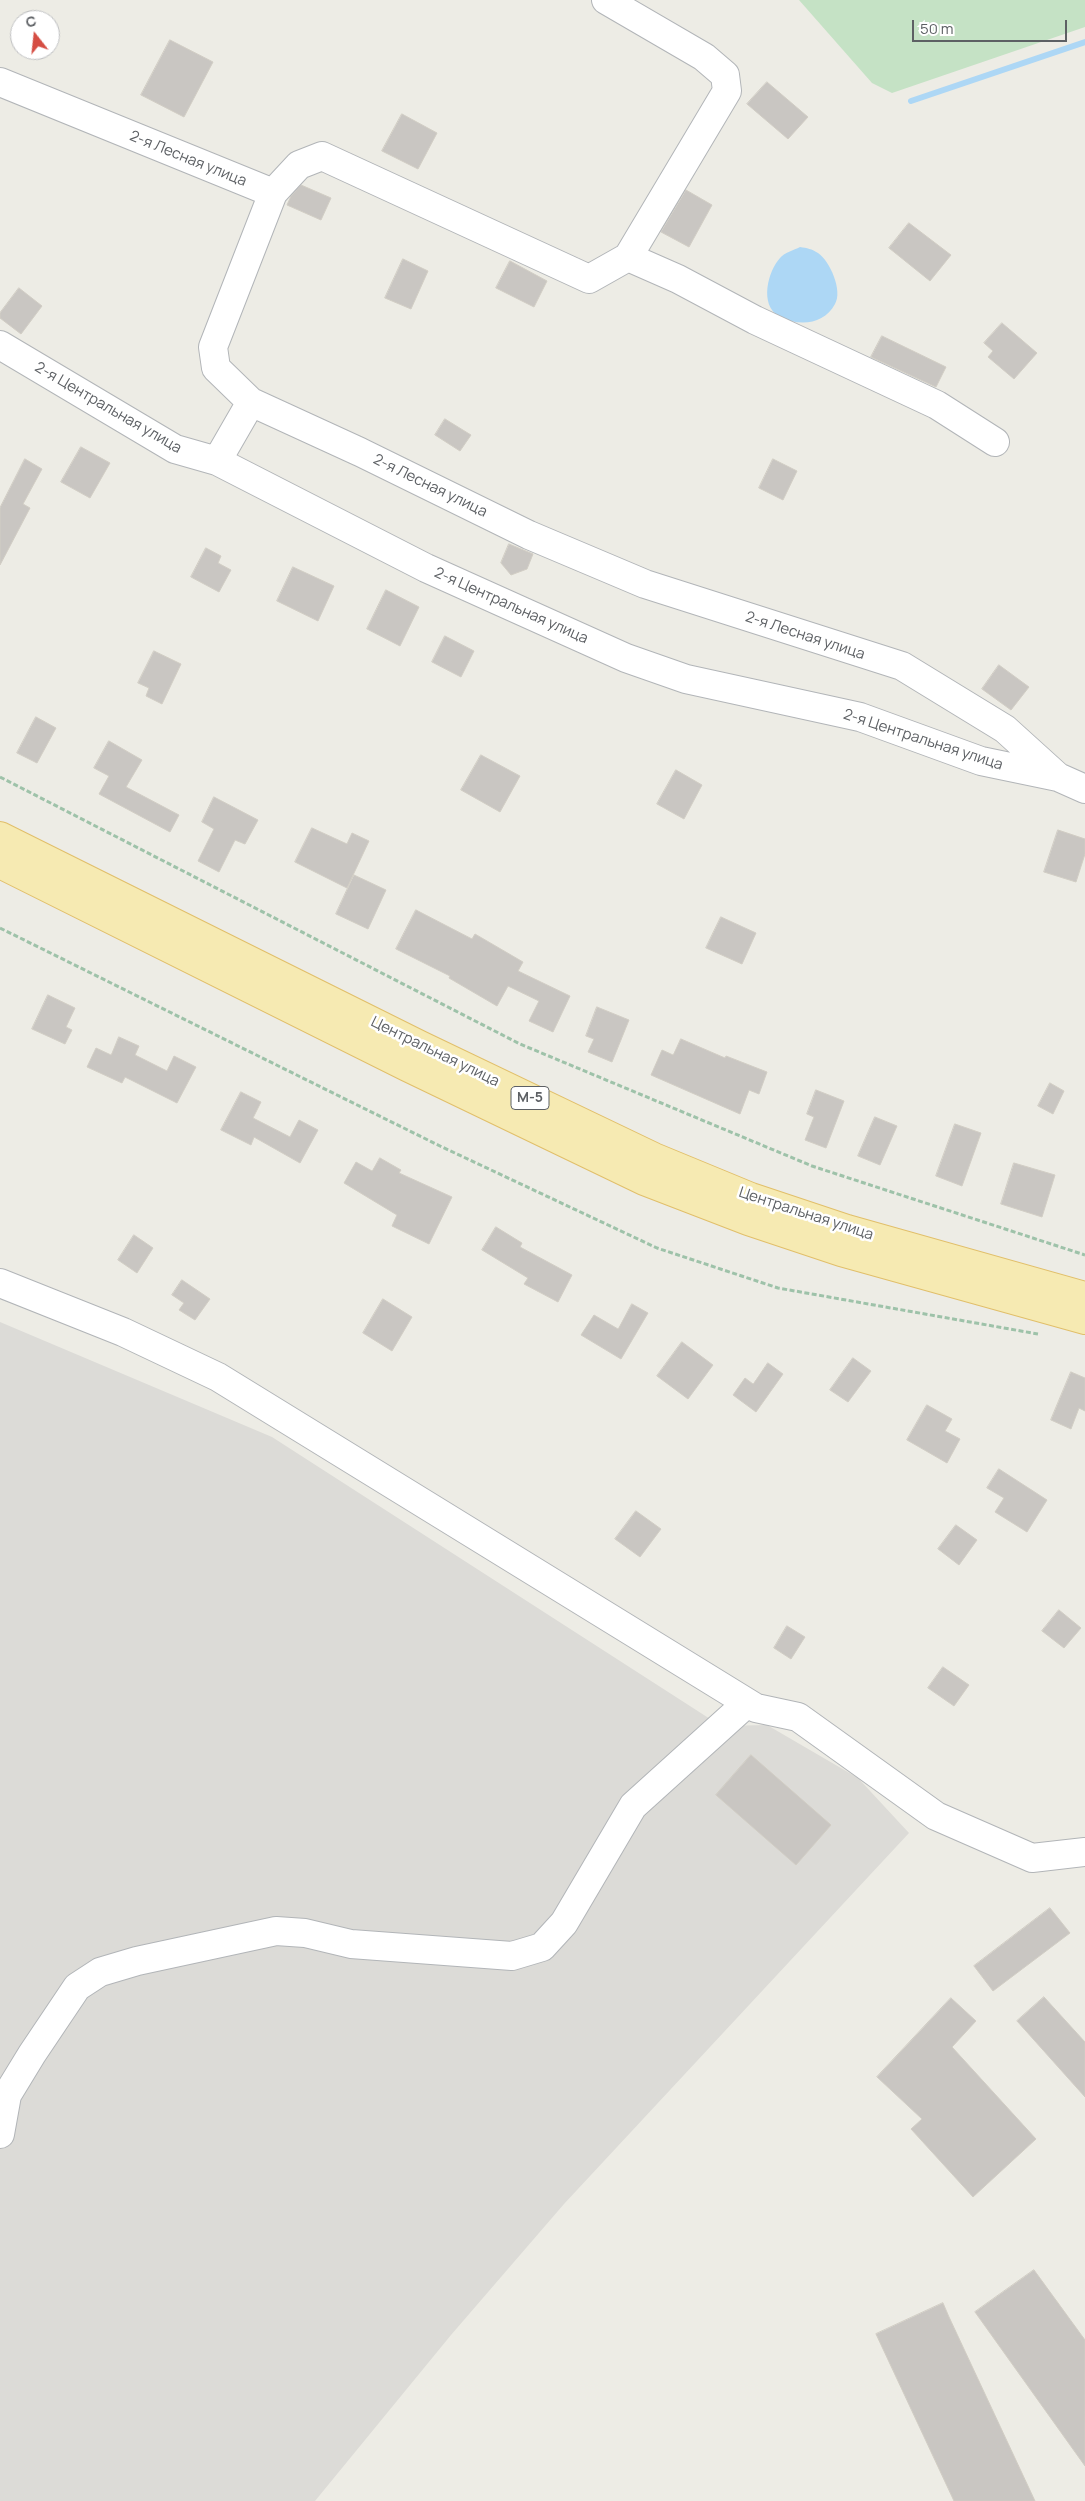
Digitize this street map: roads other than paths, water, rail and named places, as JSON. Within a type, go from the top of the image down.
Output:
[{"type":"main road","name":"Центральная улица","points":[[0,836],[411,1041],[654,1157],[751,1197],[847,1229],[1085,1296]]},
{"type":"main road","name":"Центральная улица","points":[[0,864],[407,1067],[644,1181],[748,1222],[841,1252],[1085,1320]]},
{"type":"street","points":[[273,194],[299,165],[322,156],[589,278],[628,257],[727,91],[725,75],[704,57],[606,0]]},
{"type":"street","name":"2-я Лесная улица","points":[[0,82],[273,194],[213,347],[216,368],[251,402],[360,452],[529,535],[645,584],[902,666],[1005,729],[1058,777],[1085,789]]},
{"type":"street","points":[[628,257],[678,279],[755,320],[937,405],[995,442]]},
{"type":"street","name":"2-я Центральная улица","points":[[0,345],[174,450],[217,461],[426,568],[626,658],[686,680],[860,717],[981,761],[1058,777]]},
{"type":"street","points":[[217,461],[251,402]]},
{"type":"street","points":[[0,1283],[122,1332],[218,1377],[747,1703],[756,1708],[798,1717],[936,1816],[1032,1858],[1085,1852]]},
{"type":"street","points":[[0,2134],[7,2095],[32,2054],[77,1988],[100,1972],[137,1961],[276,1931],[305,1933],[351,1944],[512,1956],[542,1947],[564,1923],[633,1806],[747,1703]]},
{"type":"water","points":[[800,247],[814,251],[823,257],[831,269],[837,292],[835,304],[830,311],[817,320],[802,323],[786,320],[779,316],[773,311],[767,296],[769,279],[780,258]]},
{"type":"waterway","points":[[911,101],[1085,42]]}]
